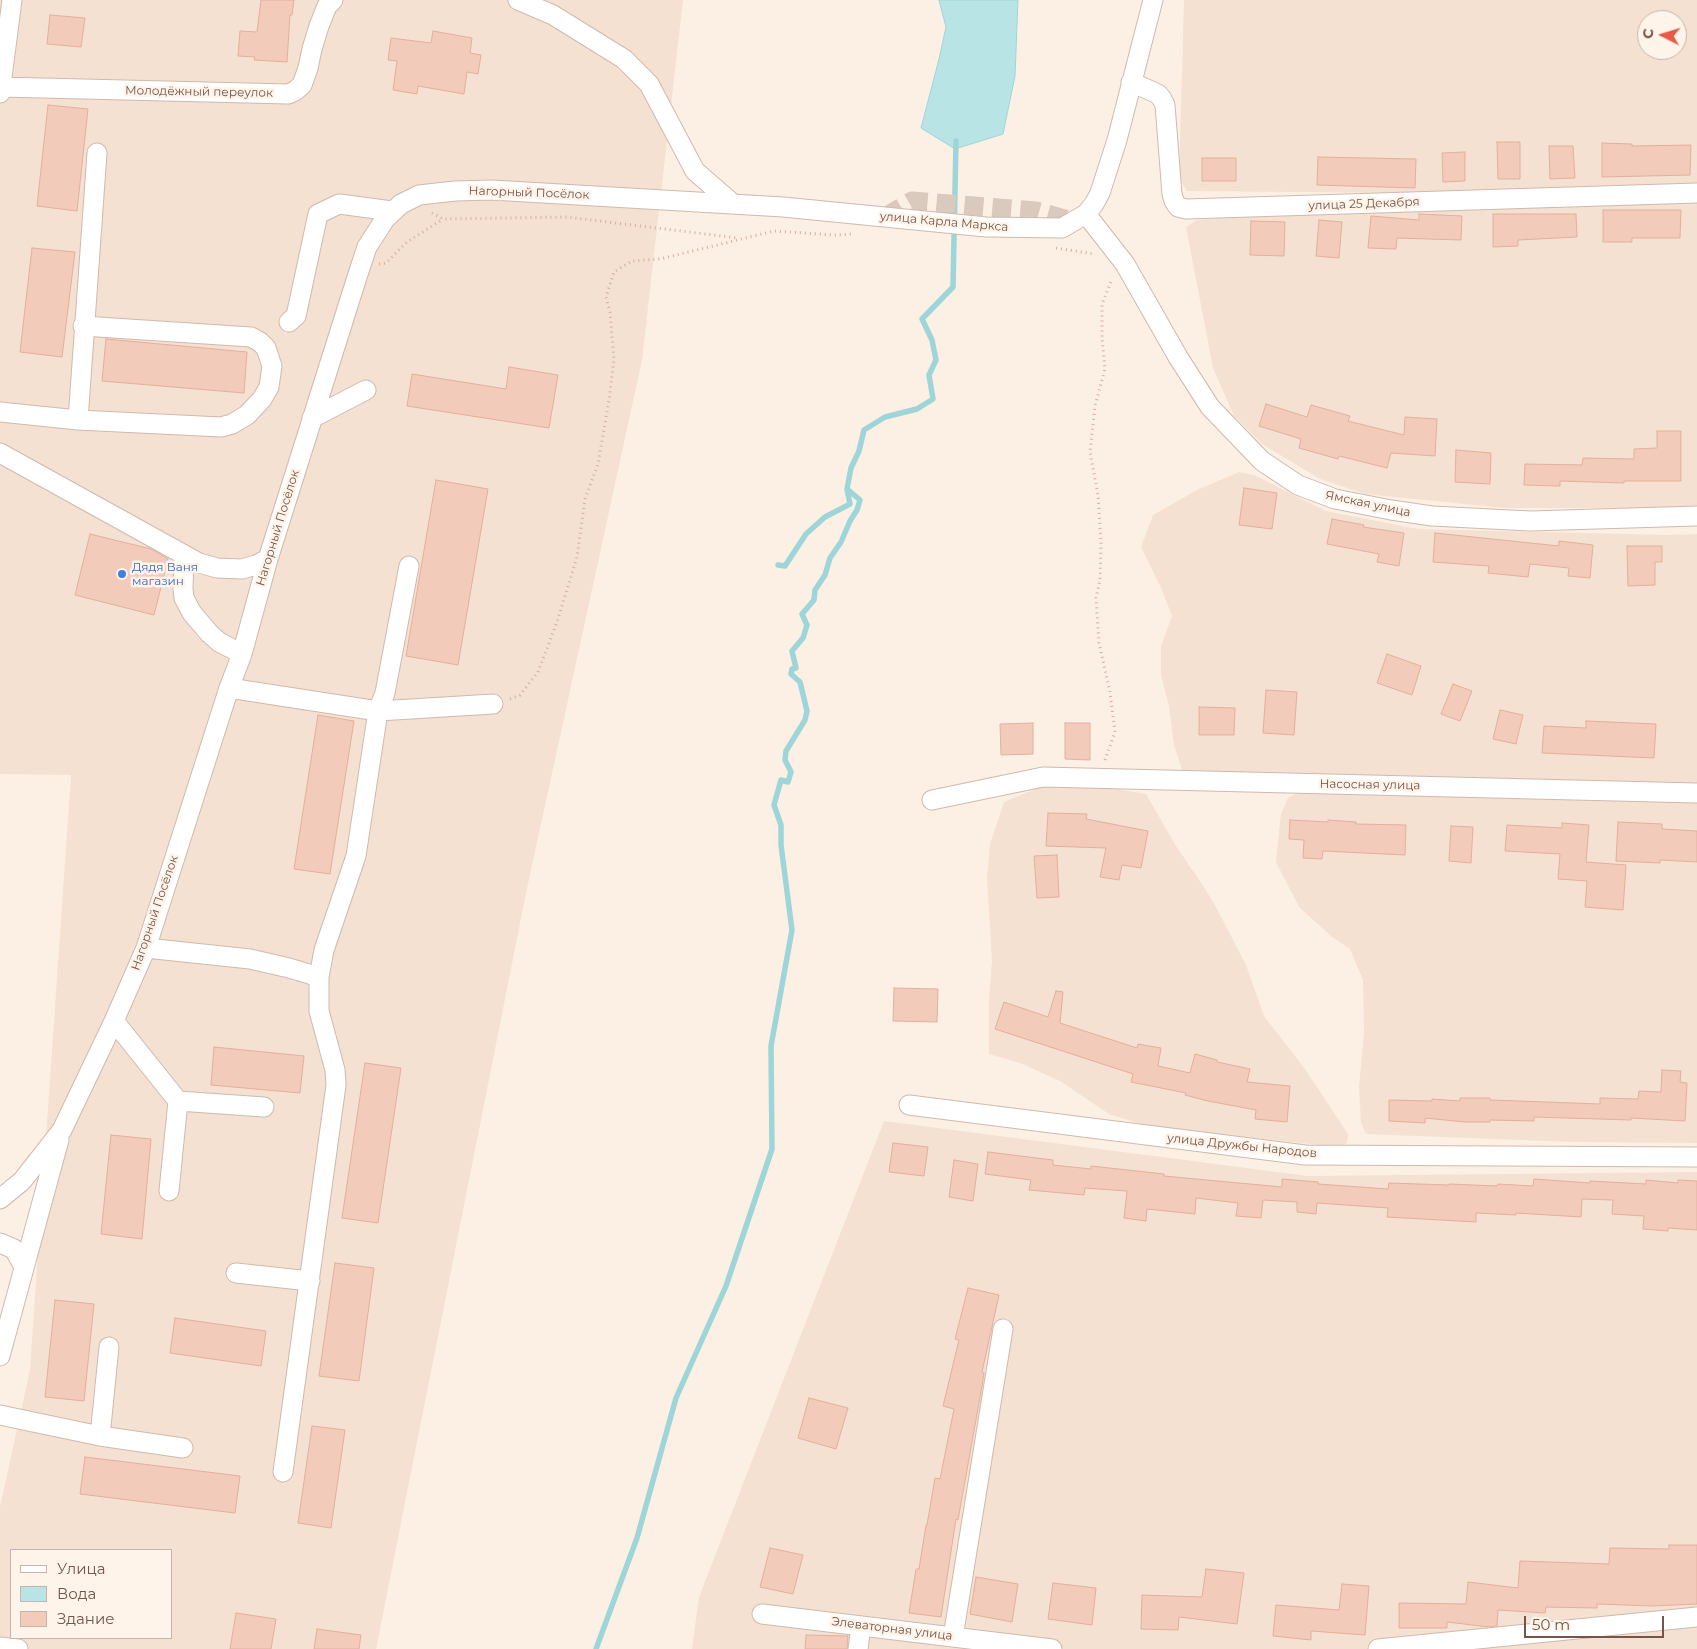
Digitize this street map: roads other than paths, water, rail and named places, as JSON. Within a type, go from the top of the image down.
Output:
[{"type":"street","points":[[0,93],[12,0]]},
{"type":"street","name":"Молодёжный переулок","points":[[1,87],[288,94],[302,86],[319,26],[327,6],[333,0]]},
{"type":"street","points":[[518,0],[552,14],[624,59],[649,84],[694,171],[733,204]]},
{"type":"street","points":[[1086,214],[1100,193],[1108,169],[1153,0]]},
{"type":"street","name":"улица 25 Декабря","points":[[1131,82],[1158,94],[1162,99],[1172,194],[1178,207],[1186,209],[1697,193]]},
{"type":"street","points":[[78,420],[83,326],[97,153]]},
{"type":"street","name":"Нагорный Посёлок","points":[[0,1199],[22,1181],[62,1130],[114,1021],[146,948],[229,688],[242,654],[268,559],[368,247],[380,226],[392,211],[418,195],[473,190],[783,207],[858,214],[862,227],[1054,239],[1062,228],[1086,214]]},
{"type":"street","points":[[289,322],[296,316],[318,214],[339,204],[392,211]]},
{"type":"street","name":"Ямская улица","points":[[1086,214],[1120,258],[1178,357],[1210,407],[1262,461],[1298,485],[1335,499],[1432,516],[1530,521],[1697,516]]},
{"type":"street","points":[[0,412],[78,420],[221,427],[232,424],[247,415],[262,399],[269,387],[272,366],[266,348],[260,342],[251,338],[83,326]]},
{"type":"street","points":[[312,418],[366,390]]},
{"type":"street","points":[[0,453],[184,555],[208,566],[225,569],[247,568],[268,559]]},
{"type":"street","points":[[184,555],[184,598],[192,613],[209,634],[219,642],[242,654]]},
{"type":"street","points":[[283,1472],[336,1085],[335,1070],[319,1012],[319,977],[324,950],[356,856],[378,710],[385,693],[409,566]]},
{"type":"street","points":[[229,688],[378,710],[493,704]]},
{"type":"street","name":"Насосная улица","points":[[932,800],[1043,777],[1697,793]]},
{"type":"street","points":[[146,948],[250,959],[319,977]]},
{"type":"street","points":[[114,1021],[178,1101],[169,1191]]},
{"type":"street","points":[[178,1101],[264,1107]]},
{"type":"street","name":"улица Дружбы Народов","points":[[909,1105],[1305,1155],[1697,1157]]},
{"type":"street","points":[[0,1356],[62,1130]]},
{"type":"street","points":[[0,1243],[14,1249],[24,1267]]},
{"type":"street","points":[[236,1273],[310,1281]]},
{"type":"street","points":[[953,1637],[1003,1330]]},
{"type":"street","points":[[100,1436],[109,1347]]},
{"type":"street","points":[[0,1415],[100,1436],[183,1448]]},
{"type":"street","name":"Элеваторная улица","points":[[762,1614],[1052,1649]]},
{"type":"street","points":[[1378,1649],[1697,1617]]},
{"type":"street","points":[[858,1649],[862,1626]]},
{"type":"street","points":[[0,1647],[18,1649]]},
{"type":"water","points":[[939,0],[1018,0],[1015,76],[1003,134],[955,149],[921,128],[946,27]]},
{"type":"waterway","points":[[596,1649],[637,1538],[676,1398],[726,1286],[772,1149],[771,1046],[792,930],[781,845],[781,825],[774,805],[781,780],[788,782],[791,772],[785,760],[786,751],[805,720],[807,711],[800,682],[791,674],[792,669],[796,668],[792,651],[803,638],[807,625],[802,614],[814,600],[815,590],[825,575],[830,558],[841,542],[857,510],[860,500],[847,489],[851,468],[859,451],[864,430],[885,417],[917,409],[933,399],[929,375],[936,360],[932,340],[922,319],[953,287],[956,141]]},
{"type":"waterway","points":[[778,565],[785,566],[806,534],[825,517],[850,504],[847,489]]},
{"type":"tunnel","points":[[885,217],[912,201],[1036,211],[1072,221]]},
{"type":"place","name":"Дядя Ваня магазин","points":[[122,574]]}]
